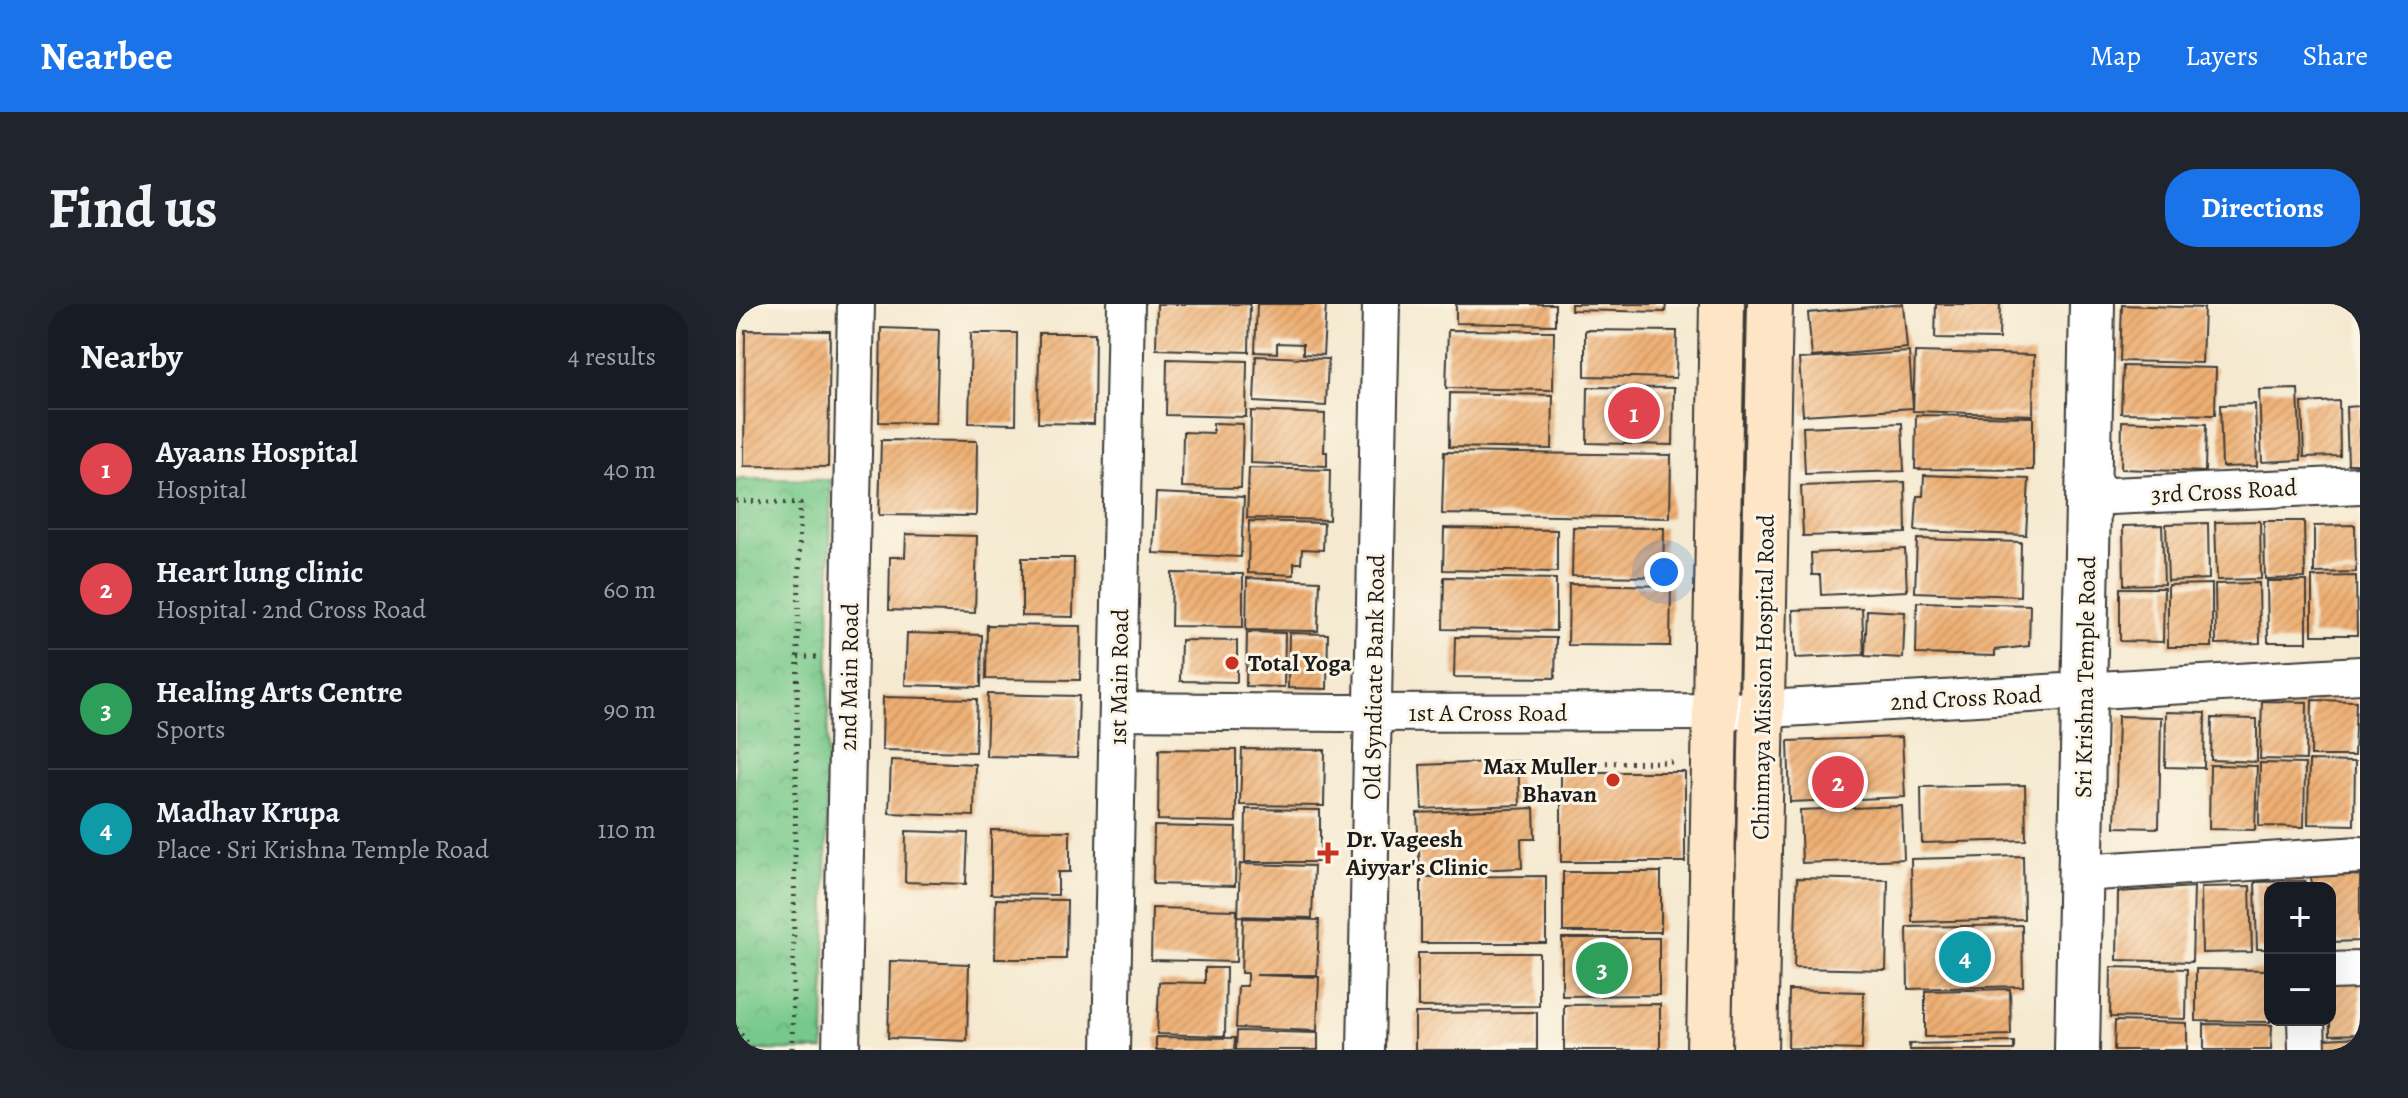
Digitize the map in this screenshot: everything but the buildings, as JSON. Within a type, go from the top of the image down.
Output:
[{"type":"main road","name":"Chinmaya Mission Hospital Road","points":[[1709,1050],[1722,304]]},
{"type":"main road","name":"Chinmaya Mission Hospital Road","points":[[1755,1050],[1770,304]]},
{"type":"street","name":"2nd Main Road","points":[[841,1050],[856,304]]},
{"type":"street","name":"1st Main Road","points":[[1111,1050],[1126,304]]},
{"type":"street","name":"Old Syndicate Bank Road","points":[[1366,1050],[1381,304]]},
{"type":"street","name":"Sri Krishna Temple Road","points":[[2077,1050],[2092,304]]},
{"type":"street","name":"3rd Cross Road","points":[[2088,497],[2360,485]]},
{"type":"street","name":"2nd Cross Road","points":[[1715,712],[2360,675]]},
{"type":"street","name":"1st A Cross Road","points":[[1118,711],[1715,712]]},
{"type":"street","points":[[2081,873],[2360,855]]},
{"type":"street","points":[[2336,971],[2360,970]]},
{"type":"street","points":[[2306,1026],[2307,1050]]},
{"type":"path","points":[[736,501],[800,503],[792,1050]]},
{"type":"path","points":[[1592,772],[1591,763],[1714,762]]},
{"type":"path","points":[[736,1028],[753,1050]]},
{"type":"green space","points":[[736,479],[831,480],[824,1050],[736,1050]]},
{"type":"place","name":"Ayaans Hospital","points":[[1634,413]]},
{"type":"place","name":"Total Yoga","points":[[1232,663]]},
{"type":"place","name":"Max Muller Bhavan","points":[[1613,780]]},
{"type":"place","name":"Heart lung clinic","points":[[1838,782]]},
{"type":"place","name":"Dr. Vageesh Aiyyar's Clinic","points":[[1328,853]]},
{"type":"place","name":"Madhav Krupa","points":[[1965,957]]},
{"type":"place","name":"Healing Arts Centre","points":[[1602,968]]}]
